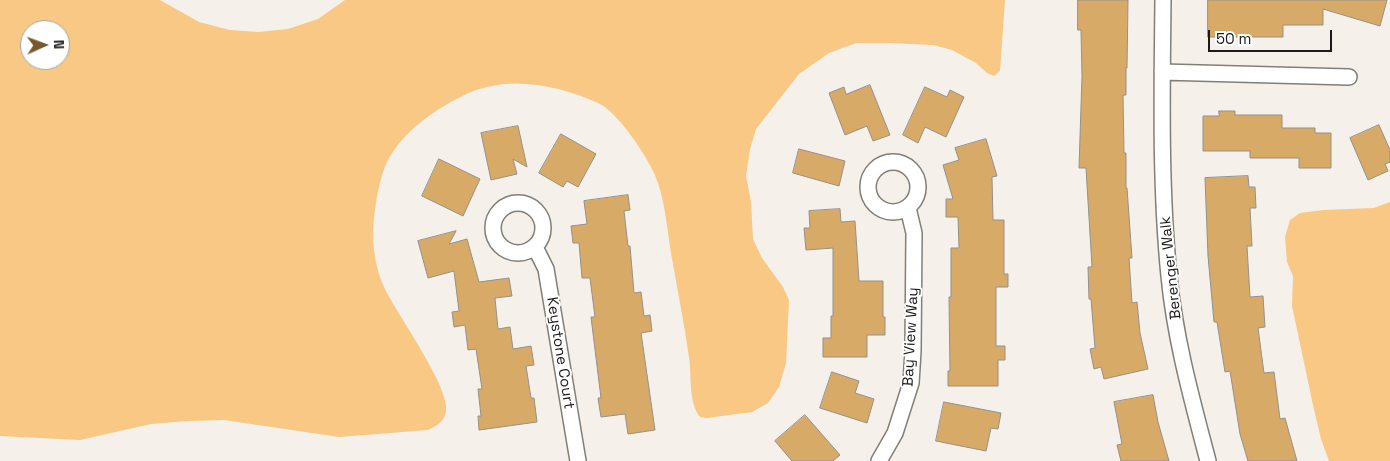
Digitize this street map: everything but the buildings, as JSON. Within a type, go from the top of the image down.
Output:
[{"type":"street","name":"Berenger Walk","points":[[1163,0],[1162,72],[1165,218],[1169,278],[1186,377],[1208,461]]},
{"type":"street","points":[[1162,72],[1349,76]]},
{"type":"street","name":"Bay View Way","points":[[879,461],[895,433],[910,383],[913,351],[914,233],[908,208]]},
{"type":"street","name":"Keystone Court","points":[[535,248],[546,269],[578,461]]},
{"type":"shaded area","points":[[0,0],[160,0],[199,22],[230,30],[258,32],[288,29],[318,19],[345,0],[1005,0],[1000,71],[994,76],[987,73],[976,63],[952,50],[933,45],[856,43],[829,53],[799,74],[756,129],[750,149],[746,176],[751,202],[753,239],[762,258],[783,287],[789,300],[786,363],[779,387],[768,403],[752,412],[707,418],[700,417],[696,411],[692,396],[687,344],[661,194],[651,167],[631,135],[614,115],[598,103],[572,93],[543,86],[500,84],[474,91],[450,102],[411,130],[394,150],[385,165],[376,204],[373,231],[377,267],[390,299],[432,369],[440,386],[446,412],[442,421],[428,430],[339,437],[224,420],[187,421],[151,424],[80,440],[0,436]]},
{"type":"shaded area","points":[[1390,202],[1390,461],[1329,461],[1321,439],[1292,306],[1293,276],[1287,262],[1285,237],[1290,220],[1300,213],[1374,208]]}]
